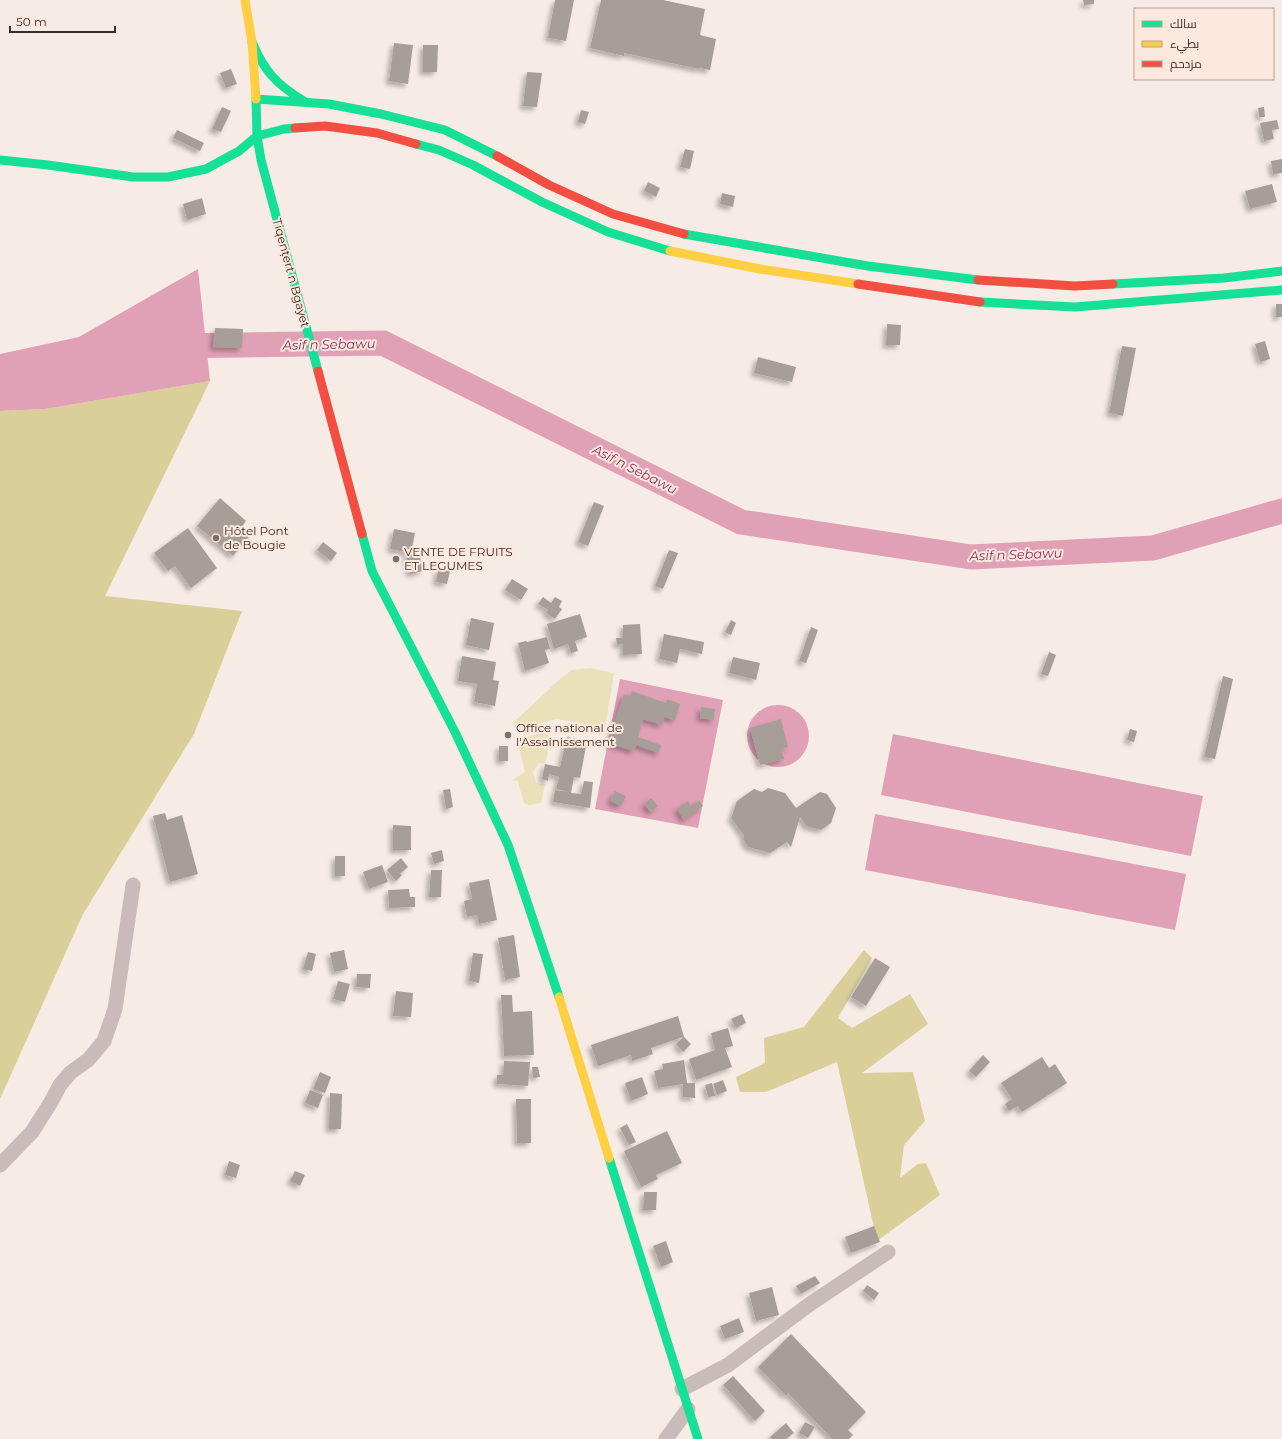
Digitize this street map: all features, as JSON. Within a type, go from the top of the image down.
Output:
[{"type":"main road","points":[[245,0],[252,42],[260,61],[271,78],[287,92],[305,102]]},
{"type":"main road","name":"Tiqenṭert n Bgayet","points":[[252,42],[257,136],[261,160],[372,571],[455,732],[508,845],[553,980],[698,1439]]},
{"type":"main road","points":[[256,99],[329,104],[381,114],[444,130],[484,148],[549,185],[613,214],[688,235],[868,266],[986,281],[1068,286],[1224,278],[1282,271]]},
{"type":"main road","points":[[0,160],[133,177],[168,177],[206,169],[239,151],[257,136],[284,129],[325,126],[377,133],[439,150],[473,165],[542,202],[608,232],[674,252],[760,269],[986,303],[1075,307],[1282,290]]},
{"type":"street","points":[[0,1165],[32,1132],[60,1085],[70,1073],[88,1060],[104,1041],[115,1009],[133,885]]},
{"type":"street","points":[[682,1389],[728,1365],[810,1304],[888,1252]]},
{"type":"street","points":[[666,1439],[688,1409]]},
{"type":"shaded area","points":[[198,269],[210,381],[45,409],[0,411],[0,354],[79,337]]},
{"type":"shaded area","points":[[210,381],[105,596],[242,611],[194,734],[83,914],[0,1099],[0,411],[45,409]]},
{"type":"shaded area","points":[[590,668],[614,673],[605,728],[557,719],[515,730],[513,723],[560,679],[572,670]]},
{"type":"shaded area","points":[[620,679],[723,700],[698,828],[595,809]]},
{"type":"shaded area","points":[[778,705],[795,710],[800,714],[804,719],[809,736],[804,753],[800,758],[795,762],[778,767],[761,762],[756,758],[752,753],[747,736],[752,719],[756,714],[761,710]]},
{"type":"shaded area","points":[[546,731],[550,738],[550,742],[545,764],[539,763],[533,772],[536,783],[545,784],[541,803],[529,805],[524,803],[518,782],[513,780],[525,772],[518,743],[520,740]]},
{"type":"shaded area","points":[[893,734],[1203,796],[1191,856],[881,795]]},
{"type":"shaded area","points":[[875,814],[1186,874],[1175,930],[865,870]]},
{"type":"shaded area","points":[[864,950],[872,958],[838,1018],[852,1028],[910,994],[928,1024],[862,1073],[913,1072],[925,1121],[904,1145],[900,1178],[918,1164],[926,1163],[940,1195],[877,1241],[837,1062],[766,1092],[740,1092],[736,1077],[765,1063],[764,1038],[804,1027]]},
{"type":"building","points":[[555,0],[574,0],[566,41],[548,38]]},
{"type":"building","points":[[601,0],[663,0],[705,9],[700,35],[716,39],[710,70],[624,53],[624,56],[590,48]]},
{"type":"building","points":[[1083,0],[1094,0],[1094,4],[1084,5]]},
{"type":"building","points":[[394,43],[413,45],[408,84],[389,81]]},
{"type":"building","points":[[423,45],[438,45],[437,72],[423,72]]},
{"type":"building","points":[[231,69],[237,84],[226,88],[220,73]]},
{"type":"building","points":[[527,72],[542,73],[537,107],[523,106]]},
{"type":"building","points":[[222,107],[231,111],[221,132],[212,129]]},
{"type":"building","points":[[1264,107],[1265,117],[1259,117],[1258,108]]},
{"type":"building","points":[[581,110],[589,112],[585,124],[578,122]]},
{"type":"building","points":[[1277,120],[1279,129],[1272,130],[1274,139],[1264,141],[1260,123]]},
{"type":"building","points":[[177,130],[204,143],[200,151],[173,138]]},
{"type":"building","points":[[685,149],[694,151],[690,169],[680,167]]},
{"type":"building","points":[[1282,159],[1282,173],[1273,174],[1271,161]]},
{"type":"building","points":[[648,182],[660,188],[656,197],[644,191]]},
{"type":"building","points":[[1272,184],[1277,202],[1250,209],[1245,191]]},
{"type":"building","points":[[722,193],[735,196],[733,207],[720,204]]},
{"type":"building","points":[[202,198],[206,214],[187,220],[183,204]]},
{"type":"building","points":[[1276,304],[1282,304],[1282,317],[1276,317]]},
{"type":"building","points":[[887,324],[901,325],[900,345],[886,345]]},
{"type":"building","points":[[215,328],[243,329],[242,348],[213,347]]},
{"type":"building","points":[[1265,341],[1270,359],[1260,362],[1255,344]]},
{"type":"building","points":[[1122,346],[1136,348],[1123,416],[1109,413]]},
{"type":"building","points":[[758,357],[796,367],[792,382],[754,373]]},
{"type":"building","points":[[220,498],[246,521],[243,525],[252,533],[233,556],[197,526]]},
{"type":"building","points":[[594,502],[604,506],[588,546],[578,542]]},
{"type":"building","points":[[188,528],[217,568],[191,588],[175,566],[168,571],[154,553]]},
{"type":"building","points":[[394,529],[415,533],[411,553],[390,549]]},
{"type":"building","points":[[323,542],[337,553],[331,561],[317,550]]},
{"type":"building","points":[[669,550],[678,553],[663,589],[655,586]]},
{"type":"building","points":[[419,552],[423,571],[410,574],[406,555]]},
{"type":"building","points":[[438,569],[450,571],[447,584],[436,582]]},
{"type":"building","points":[[512,579],[528,589],[521,600],[505,590]]},
{"type":"building","points":[[543,597],[551,603],[555,597],[562,601],[559,607],[562,609],[555,619],[546,613],[548,610],[538,604]]},
{"type":"building","points":[[580,614],[587,637],[575,641],[578,651],[571,653],[568,644],[554,649],[547,624]]},
{"type":"building","points":[[471,618],[494,623],[489,650],[466,645]]},
{"type":"building","points":[[731,620],[736,623],[731,635],[725,632]]},
{"type":"building","points":[[640,624],[642,654],[623,655],[623,644],[617,645],[616,638],[623,638],[623,625]]},
{"type":"building","points":[[811,627],[818,630],[806,663],[799,661]]},
{"type":"building","points":[[664,634],[704,642],[702,654],[680,649],[677,663],[659,659]]},
{"type":"building","points":[[547,637],[550,649],[545,650],[549,663],[525,671],[518,643]]},
{"type":"building","points":[[1049,652],[1056,655],[1048,676],[1041,674]]},
{"type":"building","points":[[462,656],[496,662],[493,680],[499,681],[495,706],[474,702],[477,684],[458,681]]},
{"type":"building","points":[[733,657],[760,663],[756,680],[729,673]]},
{"type":"building","points":[[1223,676],[1233,679],[1215,759],[1204,757]]},
{"type":"building","points":[[632,691],[666,703],[667,699],[680,704],[675,720],[664,717],[662,725],[643,719],[638,737],[661,745],[659,753],[636,745],[634,751],[608,743],[624,694],[630,696]]},
{"type":"building","points":[[701,707],[715,709],[714,720],[700,718]]},
{"type":"building","points":[[781,719],[788,747],[781,749],[784,759],[760,765],[750,728]]},
{"type":"building","points":[[1130,729],[1137,731],[1134,742],[1127,740]]},
{"type":"building","points":[[567,737],[587,741],[580,778],[574,777],[571,793],[581,794],[584,781],[593,782],[590,808],[553,802],[555,790],[569,792],[556,789],[559,777],[549,774],[548,781],[542,779],[545,764],[560,767]]},
{"type":"building","points":[[499,746],[508,746],[508,761],[499,761]]},
{"type":"building","points":[[768,788],[785,793],[796,808],[820,792],[827,794],[836,808],[831,823],[821,830],[806,826],[800,817],[791,847],[787,842],[770,853],[748,847],[743,839],[744,836],[731,818],[737,801],[754,789],[762,792]]},
{"type":"building","points":[[450,789],[453,807],[446,809],[443,790]]},
{"type":"building","points":[[615,791],[626,796],[621,806],[610,801]]},
{"type":"building","points":[[651,798],[658,806],[651,812],[644,804]]},
{"type":"building","points":[[699,800],[703,806],[684,820],[677,809],[688,801],[691,806]]},
{"type":"building","points":[[165,813],[167,820],[182,815],[198,874],[170,882],[153,816]]},
{"type":"building","points":[[393,825],[411,826],[411,850],[393,850]]},
{"type":"building","points":[[442,850],[444,861],[434,864],[431,853]]},
{"type":"building","points":[[335,856],[345,856],[345,876],[335,876]]},
{"type":"building","points":[[401,858],[408,867],[400,874],[402,875],[396,881],[387,870]]},
{"type":"building","points":[[382,865],[388,882],[369,889],[363,872]]},
{"type":"building","points":[[431,870],[442,870],[441,897],[429,897]]},
{"type":"building","points":[[489,879],[497,920],[479,924],[477,915],[467,917],[464,901],[472,899],[469,883]]},
{"type":"building","points":[[409,889],[410,897],[415,897],[415,907],[389,908],[388,890]]},
{"type":"building","points":[[514,935],[520,977],[505,980],[498,938]]},
{"type":"building","points":[[344,950],[348,969],[334,972],[330,953]]},
{"type":"building","points":[[308,952],[316,954],[312,971],[303,969]]},
{"type":"building","points":[[473,953],[483,954],[479,983],[469,981]]},
{"type":"building","points":[[875,958],[890,967],[866,1006],[851,997]]},
{"type":"building","points":[[357,974],[371,974],[370,988],[356,987]]},
{"type":"building","points":[[338,981],[350,984],[345,1002],[333,999]]},
{"type":"building","points":[[396,991],[413,993],[411,1017],[393,1016]]},
{"type":"building","points":[[501,995],[512,995],[513,1012],[532,1011],[534,1055],[504,1056]]},
{"type":"building","points":[[742,1014],[746,1023],[736,1028],[731,1019]]},
{"type":"building","points":[[678,1016],[684,1037],[691,1044],[683,1052],[676,1044],[683,1037],[651,1048],[653,1054],[632,1061],[631,1055],[598,1066],[591,1045]]},
{"type":"building","points":[[728,1028],[733,1046],[725,1048],[732,1067],[696,1080],[689,1059],[715,1050],[711,1033]]},
{"type":"building","points":[[983,1055],[990,1062],[976,1077],[969,1071]]},
{"type":"building","points":[[1042,1057],[1049,1068],[1055,1064],[1067,1083],[1022,1112],[1018,1106],[1009,1111],[1005,1104],[1012,1099],[1001,1083]]},
{"type":"building","points":[[684,1060],[687,1083],[695,1083],[695,1098],[683,1097],[683,1084],[658,1088],[654,1071],[663,1069],[662,1064]]},
{"type":"building","points":[[504,1061],[530,1062],[528,1086],[497,1084],[497,1075],[503,1075]]},
{"type":"building","points":[[532,1067],[538,1067],[540,1077],[533,1078]]},
{"type":"building","points":[[320,1072],[331,1077],[325,1093],[313,1089]]},
{"type":"building","points":[[642,1077],[648,1094],[631,1101],[625,1083]]},
{"type":"building","points":[[723,1080],[727,1091],[717,1095],[713,1084]]},
{"type":"building","points":[[712,1083],[715,1096],[708,1097],[705,1085]]},
{"type":"building","points":[[310,1090],[323,1095],[318,1108],[305,1103]]},
{"type":"building","points":[[330,1093],[342,1094],[341,1129],[329,1129]]},
{"type":"building","points":[[516,1099],[531,1099],[531,1143],[517,1143]]},
{"type":"building","points":[[627,1124],[636,1142],[629,1145],[620,1128]]},
{"type":"building","points":[[667,1131],[682,1163],[656,1175],[658,1179],[641,1187],[624,1151]]},
{"type":"building","points":[[229,1161],[240,1165],[236,1178],[225,1175]]},
{"type":"building","points":[[295,1171],[305,1175],[300,1186],[290,1181]]},
{"type":"building","points":[[644,1192],[657,1192],[656,1210],[643,1210]]},
{"type":"building","points":[[874,1226],[880,1242],[851,1253],[845,1237]]},
{"type":"building","points":[[666,1241],[673,1262],[661,1267],[653,1246]]},
{"type":"building","points":[[815,1276],[820,1283],[801,1294],[796,1286]]},
{"type":"building","points":[[867,1285],[879,1293],[874,1300],[863,1291]]},
{"type":"building","points":[[772,1287],[779,1315],[756,1321],[749,1293]]},
{"type":"building","points":[[739,1318],[744,1332],[725,1339],[720,1326]]},
{"type":"building","points":[[791,1334],[866,1412],[848,1430],[853,1435],[849,1439],[832,1439],[788,1393],[786,1396],[758,1367]]},
{"type":"building","points":[[733,1376],[765,1411],[755,1421],[723,1385]]},
{"type":"building","points":[[805,1422],[815,1427],[808,1438],[799,1433]]},
{"type":"building","points":[[786,1423],[794,1433],[786,1439],[771,1439],[770,1437]]},
{"type":"waterway","name":"Asif n Sebawu","points":[[173,346],[383,343],[741,522],[971,557],[1153,548],[1282,511]]},
{"type":"traffic: fast","points":[[252,42],[261,61],[272,76],[286,89],[304,101]]},
{"type":"traffic: fast","points":[[318,371],[261,160],[257,136],[256,99],[329,104],[381,114],[445,130],[497,156]]},
{"type":"traffic: fast","points":[[0,160],[133,177],[168,177],[206,169],[239,151],[257,136],[284,129],[295,128]]},
{"type":"traffic: fast","points":[[416,144],[439,150],[473,165],[542,202],[608,232],[670,251]]},
{"type":"traffic: fast","points":[[684,234],[868,266],[978,280]]},
{"type":"traffic: fast","points":[[1113,284],[1224,278],[1282,271]]},
{"type":"traffic: fast","points":[[980,302],[1075,307],[1282,290]]},
{"type":"traffic: fast","points":[[362,534],[372,571],[455,732],[508,845],[559,997]]},
{"type":"traffic: fast","points":[[609,1158],[698,1439]]},
{"type":"traffic: slow","points":[[245,0],[252,42],[256,99]]},
{"type":"traffic: slow","points":[[670,251],[760,269],[858,284]]},
{"type":"traffic: slow","points":[[559,997],[609,1158]]},
{"type":"traffic: jam","points":[[295,128],[325,126],[377,133],[416,144]]},
{"type":"traffic: jam","points":[[497,156],[549,185],[613,214],[684,234]]},
{"type":"traffic: jam","points":[[978,280],[1075,286],[1113,284]]},
{"type":"traffic: jam","points":[[858,284],[980,302]]},
{"type":"traffic: jam","points":[[318,371],[362,534]]},
{"type":"place","name":"Hôtel Pont de Bougie","points":[[216,538]]},
{"type":"place","name":"VENTE DE FRUITS ET LEGUMES","points":[[396,559]]},
{"type":"place","name":"Office national de l'Assainissement","points":[[508,735]]}]
